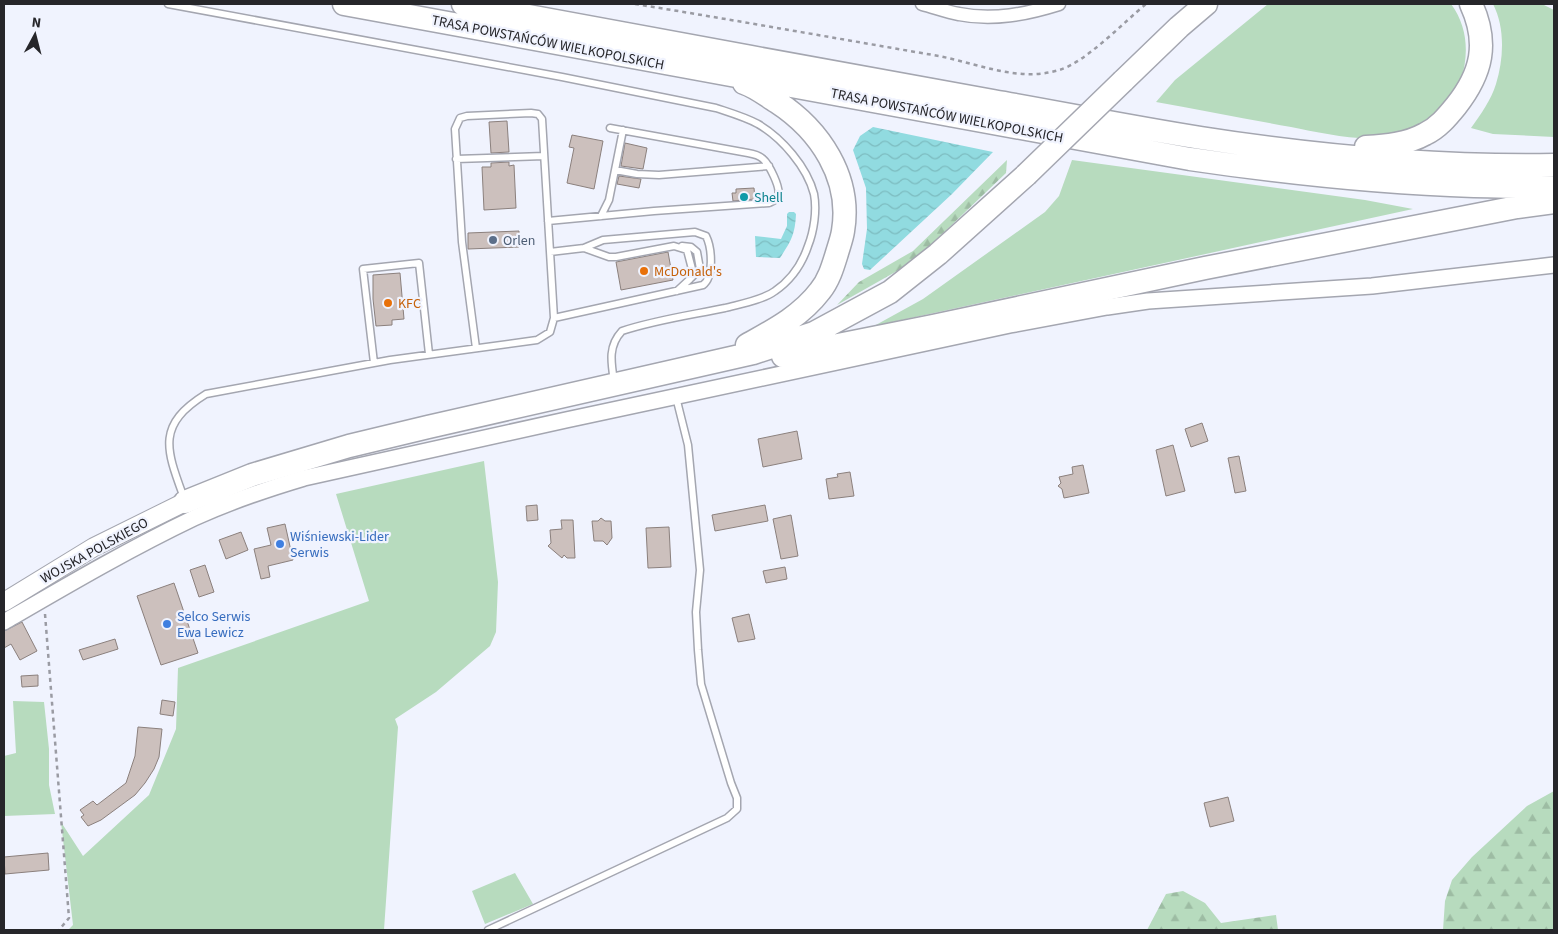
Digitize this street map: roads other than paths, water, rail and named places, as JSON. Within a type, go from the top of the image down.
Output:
[{"type":"highway","name":"TRASA POWSTAŃCÓW WIELKOPOLSKICH","points":[[344,4],[1146,151],[1270,170],[1434,185],[1554,187]]},
{"type":"highway","name":"TRASA POWSTAŃCÓW WIELKOPOLSKICH","points":[[464,4],[686,46],[1191,136],[1290,150],[1415,162],[1554,165]]},
{"type":"highway","points":[[185,502],[252,475],[349,446],[753,353],[814,333],[890,292],[938,254],[1026,175],[1206,4]]},
{"type":"highway","points":[[1290,150],[1387,146],[1415,139],[1440,124],[1467,92],[1477,72],[1481,38],[1477,17],[1471,4]]},
{"type":"highway","points":[[703,71],[747,84],[786,108],[805,124],[820,142],[832,161],[843,197],[843,230],[831,273],[820,291],[798,315],[717,361]]},
{"type":"highway","points":[[717,361],[752,362],[924,328],[1249,259],[1518,207],[1554,202]]},
{"type":"main road","name":"WOJSKA POLSKIEGO","points":[[4,602],[94,547],[185,502]]},
{"type":"street","points":[[922,4],[960,14],[987,16],[1022,15],[1059,4]]},
{"type":"street","points":[[4,622],[195,518],[285,484],[423,451],[1010,325],[1124,304],[1372,286],[1554,264]]},
{"type":"lane","points":[[168,4],[562,77],[716,108],[746,118],[760,125],[775,137],[790,152],[806,173],[814,195],[812,236],[805,254],[793,275],[774,292],[742,304],[622,331],[615,339],[612,347],[611,356],[615,384]]},
{"type":"lane","points":[[185,502],[169,455],[170,436],[176,418],[190,404],[206,394],[428,354],[476,348],[537,340],[550,332],[554,318],[542,119],[538,114],[531,112],[467,116],[460,118],[455,129],[462,242],[476,348]]},
{"type":"lane","points":[[548,221],[769,203],[776,199],[779,192],[769,166],[761,156],[610,128]]},
{"type":"lane","points":[[601,216],[609,200],[623,130]]},
{"type":"lane","points":[[456,160],[544,156]]},
{"type":"lane","points":[[615,170],[659,175],[769,166]]},
{"type":"lane","points":[[550,252],[584,248],[603,240],[695,232],[703,234],[709,241],[711,274],[707,282],[698,287],[554,318]]},
{"type":"lane","points":[[584,248],[616,257],[674,246],[691,247],[697,252],[700,269],[676,292]]},
{"type":"lane","points":[[374,363],[364,269],[419,263],[428,354]]},
{"type":"lane","points":[[488,930],[727,818],[737,809],[738,798],[731,783],[701,684],[696,612],[700,570],[688,445],[676,396]]},
{"type":"water","points":[[873,127],[993,152],[952,194],[870,270],[864,269],[862,264],[867,229],[866,188],[853,150],[860,136]]},
{"type":"water","points":[[789,212],[796,214],[795,227],[790,242],[780,258],[756,257],[755,236],[781,239],[787,226],[787,214]]},
{"type":"place","name":"Shell","points":[[744,197]]},
{"type":"place","name":"Orlen","points":[[493,240]]},
{"type":"place","name":"McDonald's","points":[[644,271]]},
{"type":"place","name":"KFC","points":[[388,303]]},
{"type":"place","name":"Wiśniewski-Lider Serwis","points":[[280,544]]},
{"type":"place","name":"Selco Serwis Ewa Lewicz","points":[[167,624]]}]
